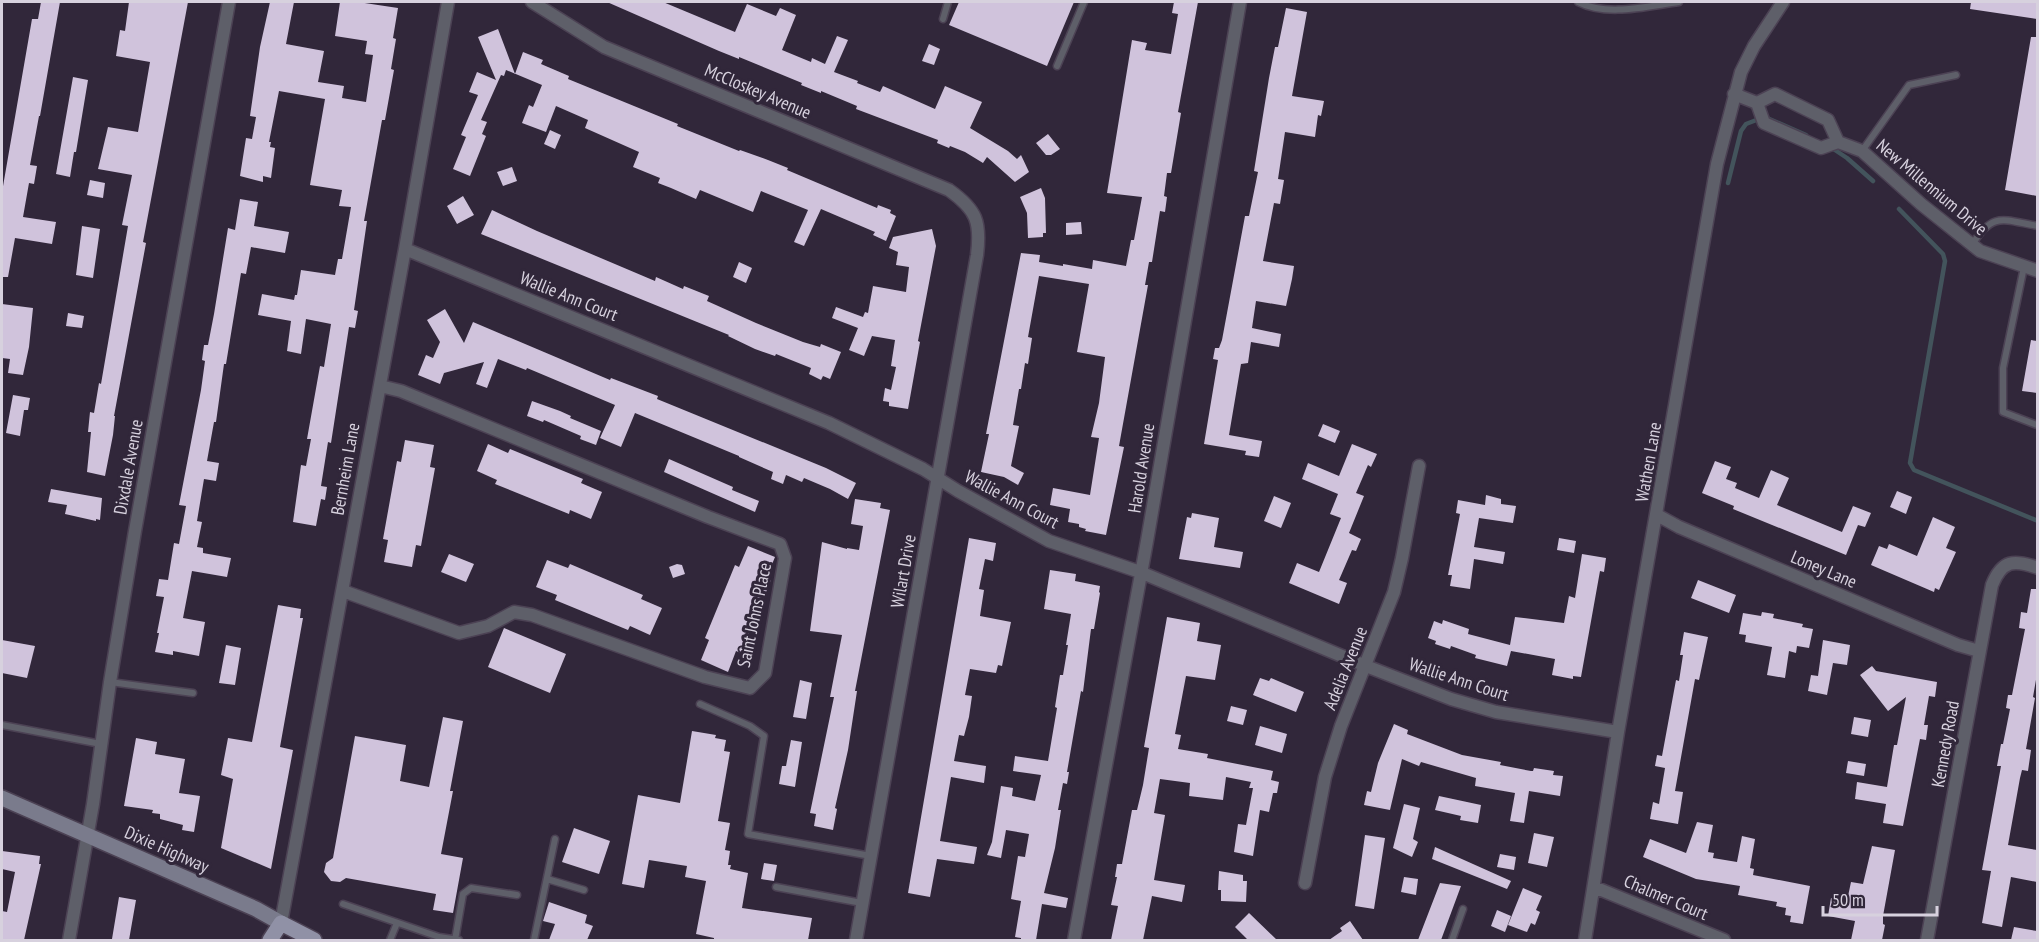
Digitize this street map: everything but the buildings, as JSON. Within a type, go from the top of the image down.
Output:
[{"type":"main road","name":"Bernheim Lane","points":[[270,940],[281,923]]},
{"type":"main road","name":"Dixie Highway","points":[[281,923],[314,940]]},
{"type":"street","name":"Dixdale Avenue","points":[[69,940],[88,836],[110,682],[229,2]]},
{"type":"street","name":"Bernheim Lane","points":[[281,923],[448,2]]},
{"type":"street","name":"McCloskey Avenue","points":[[532,2],[604,47],[949,190],[965,202],[971,210]]},
{"type":"street","name":"Harold Avenue","points":[[1074,940],[1240,2]]},
{"type":"street","name":"Wathen Lane","points":[[1585,940],[1618,732],[1717,164],[1741,72],[1754,46],[1783,2]]},
{"type":"street","points":[[1734,94],[1757,103],[1775,94],[1828,120],[1838,142]]},
{"type":"street","name":"New Millennium Drive","points":[[1757,103],[1764,123],[1821,148],[1838,142],[1862,151],[1921,204],[1972,245],[2037,271]]},
{"type":"street","name":"Wilart Drive","points":[[856,940],[977,255],[979,235],[976,219],[971,210]]},
{"type":"street","name":"Wallie Ann Court","points":[[405,249],[829,423],[938,478],[1049,541],[1140,572],[1451,699],[1496,711],[1618,732]]},
{"type":"street","name":"Saint Johns Place","points":[[343,591],[459,633],[488,626],[514,612],[532,615],[716,680],[750,688],[765,673],[784,558],[780,544],[401,391],[380,386]]},
{"type":"street","name":"Adelia Avenue","points":[[1305,883],[1325,777],[1341,726],[1394,592],[1419,466]]},
{"type":"street","name":"Loney Lane","points":[[1657,515],[1711,541],[1958,645],[1979,651]]},
{"type":"street","name":"Kennedy Road","points":[[1927,940],[1992,585],[1998,571],[2011,564],[2022,562],[2037,568]]},
{"type":"street","name":"Dixie Highway","points":[[2,798],[256,909],[281,923]]},
{"type":"street","name":"Chalmer Court","points":[[1594,887],[1724,940]]},
{"type":"lane","points":[[943,19],[948,2]]},
{"type":"lane","points":[[1058,66],[1084,2]]},
{"type":"lane","points":[[1578,2],[1604,9],[1679,2]]},
{"type":"lane","points":[[1614,8],[1622,2]]},
{"type":"lane","points":[[1862,151],[1873,133],[1910,86],[1956,75]]},
{"type":"lane","points":[[1972,245],[1981,231],[1994,221],[2001,220],[2037,226]]},
{"type":"lane","points":[[2024,267],[2003,368],[2003,412],[2037,425]]},
{"type":"lane","points":[[110,682],[193,693]]},
{"type":"lane","points":[[700,704],[750,726],[764,736],[748,834],[871,856]]},
{"type":"lane","points":[[2,725],[101,744]]},
{"type":"lane","points":[[534,940],[555,839]]},
{"type":"lane","points":[[547,879],[584,890]]},
{"type":"lane","points":[[776,887],[862,903]]},
{"type":"lane","points":[[343,904],[439,937],[457,940],[463,894],[466,890],[471,888],[517,895]]},
{"type":"lane","points":[[1452,940],[1463,909]]},
{"type":"lane","points":[[390,940],[398,923]]},
{"type":"waterway","points":[[1767,118],[1806,135]]},
{"type":"waterway","points":[[1728,183],[1741,131],[1746,124],[1759,119]]},
{"type":"waterway","points":[[1835,150],[1873,181]]},
{"type":"waterway","points":[[1899,209],[1943,254],[1945,261],[1910,463],[1914,470],[2038,521]]}]
